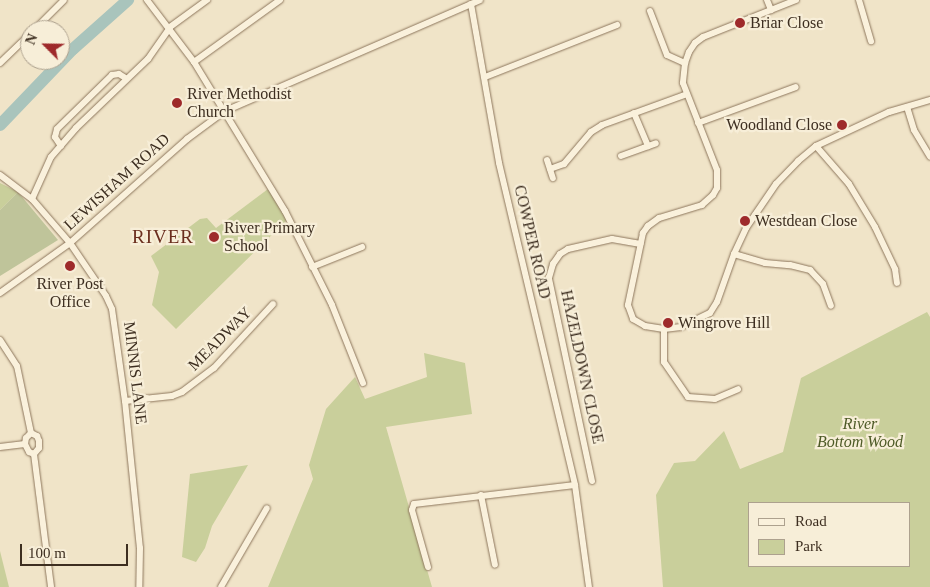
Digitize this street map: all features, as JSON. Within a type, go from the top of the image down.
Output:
[{"type":"street","points":[[44,20],[64,0]]},
{"type":"street","points":[[32,199],[51,157],[76,128],[148,59],[170,27],[208,0]]},
{"type":"street","points":[[194,62],[280,0]]},
{"type":"street","name":"LEWISHAM ROAD","points":[[0,293],[70,243],[187,139],[225,112],[466,3],[480,0]]},
{"type":"street","points":[[767,0],[771,10]]},
{"type":"street","points":[[796,0],[703,37],[695,43],[685,63],[683,83],[717,170],[717,188],[713,195],[702,205],[653,221],[643,233],[628,305],[633,319],[645,326],[664,329],[681,327],[710,313],[717,302],[734,254],[746,228],[776,184],[798,161],[816,146],[889,112],[930,100]]},
{"type":"street","points":[[859,0],[871,41]]},
{"type":"street","points":[[148,1],[170,27],[194,62],[285,211],[332,305],[363,383]]},
{"type":"street","name":"COWPER ROAD","points":[[466,3],[486,77],[499,163],[575,485],[589,587]]},
{"type":"street","points":[[650,11],[667,55],[685,63]]},
{"type":"street","points":[[486,77],[617,25]]},
{"type":"street","points":[[0,63],[20,44]]},
{"type":"street","points":[[61,146],[55,137],[57,129],[112,75],[118,74],[127,79]]},
{"type":"street","points":[[698,123],[796,87]]},
{"type":"street","points":[[550,169],[564,164],[591,132],[602,125],[687,94]]},
{"type":"street","points":[[907,107],[914,130],[930,157]]},
{"type":"street","points":[[634,113],[648,146]]},
{"type":"street","points":[[621,156],[656,143]]},
{"type":"street","points":[[816,146],[849,184],[875,228],[895,269],[896,283]]},
{"type":"street","points":[[547,160],[552,178]]},
{"type":"street","name":"MINNIS LANE","points":[[0,174],[32,199],[70,243],[106,296],[112,309],[125,401],[140,548],[139,587]]},
{"type":"street","name":"HAZELDOWN CLOSE","points":[[592,481],[549,278],[552,264],[560,254],[568,249],[612,239],[641,244]]},
{"type":"street","points":[[312,267],[362,247]]},
{"type":"street","points":[[734,254],[765,263],[790,265],[810,270],[823,284],[831,306]]},
{"type":"street","name":"MEADWAY","points":[[125,401],[172,396],[182,392],[214,368],[273,304]]},
{"type":"street","points":[[664,329],[664,362],[688,397],[715,399],[738,389]]},
{"type":"street","points":[[0,340],[17,366],[31,433]]},
{"type":"street","points":[[31,433],[26,438],[25,444],[29,452],[34,454]]},
{"type":"street","points":[[31,433],[38,436],[39,441],[39,448],[34,454],[51,587]]},
{"type":"street","points":[[0,447],[25,444]]},
{"type":"street","points":[[428,567],[413,506],[417,503],[575,485]]},
{"type":"street","points":[[481,495],[495,565]]},
{"type":"street","points":[[222,587],[260,514],[267,508]]},
{"type":"green space","points":[[0,183],[18,192],[0,210]]},
{"type":"green space","points":[[268,189],[287,220],[176,329],[152,305],[159,272],[151,256],[200,219],[207,218],[216,228]]},
{"type":"green space","points":[[18,192],[58,240],[0,276],[0,210]]},
{"type":"green space","name":"River Bottom Wood","points":[[927,312],[930,317],[930,587],[663,587],[656,495],[674,463],[695,461],[724,431],[740,469],[783,452],[801,378]]},
{"type":"green space","points":[[424,353],[465,363],[472,414],[386,427],[432,587],[268,587],[313,479],[309,465],[326,409],[355,377],[365,399],[427,377]]},
{"type":"green space","points":[[248,465],[212,526],[205,548],[196,562],[182,557],[190,474]]},
{"type":"green space","points":[[0,551],[9,587],[0,587]]},
{"type":"waterway","points":[[0,125],[73,49],[128,0]]},
{"type":"place","name":"Briar Close","points":[[740,23]]},
{"type":"place","name":"River Methodist Church","points":[[177,103]]},
{"type":"place","name":"Woodland Close","points":[[842,125]]},
{"type":"place","name":"Westdean Close","points":[[745,221]]},
{"type":"place","name":"River Primary School","points":[[214,237]]},
{"type":"place","name":"River Post Office","points":[[70,266]]},
{"type":"place","name":"Wingrove Hill","points":[[668,323]]},
{"type":"district","name":"RIVER","points":[[163,237]]}]
